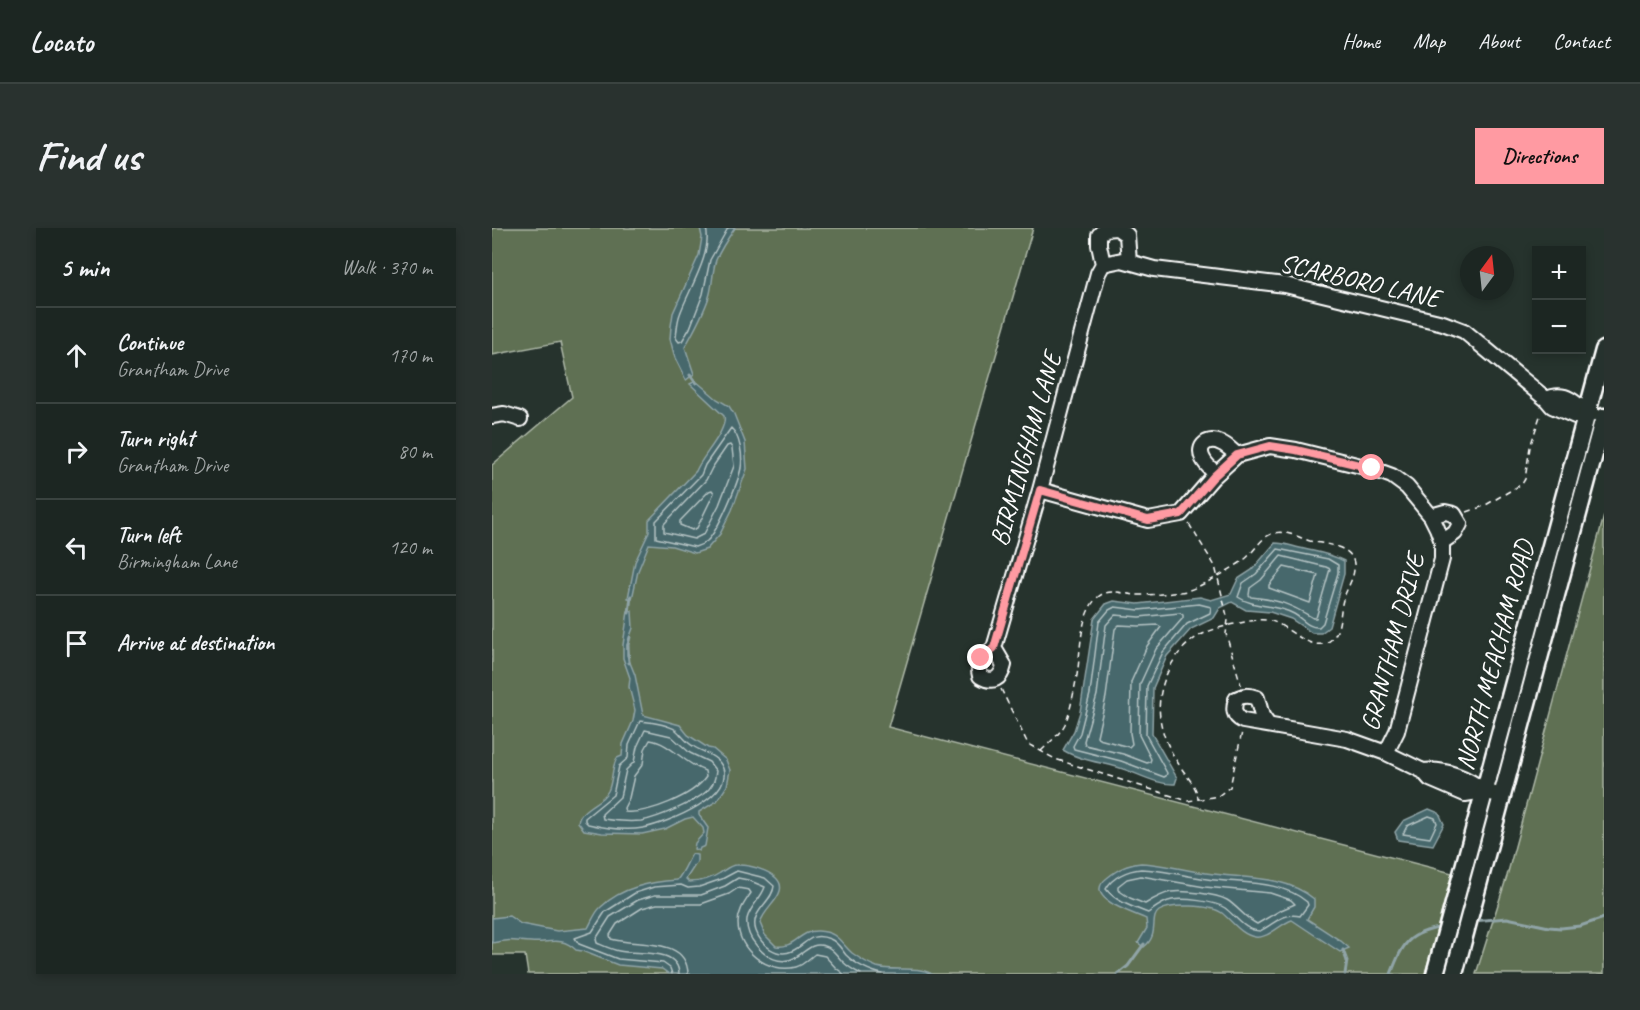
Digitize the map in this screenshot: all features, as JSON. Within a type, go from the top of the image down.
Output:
[{"type":"main road","name":"NORTH MEACHAM ROAD","points":[[1436,974],[1604,350]]},
{"type":"main road","name":"NORTH MEACHAM ROAD","points":[[1454,974],[1604,416]]},
{"type":"street","name":"BIRMINGHAM LANE","points":[[994,648],[1040,490],[1098,273],[1103,264],[1099,236],[1106,229],[1117,228],[1127,235],[1129,262]]},
{"type":"street","points":[[1103,264],[1122,260],[1129,262]]},
{"type":"street","name":"SCARBORO LANE","points":[[1129,262],[1154,269],[1309,290],[1443,323],[1464,331],[1552,406],[1575,416],[1587,411],[1604,416]]},
{"type":"street","points":[[492,416],[504,414],[520,419]]},
{"type":"street","points":[[1216,474],[1201,453],[1206,442],[1213,440],[1224,444],[1237,455]]},
{"type":"street","name":"GRANTHAM DRIVE","points":[[1181,514],[1216,474],[1237,455],[1270,446],[1372,468],[1392,476],[1407,487],[1431,516],[1442,542],[1442,559],[1397,731],[1386,753]]},
{"type":"street","points":[[1040,490],[1148,520],[1181,514]]},
{"type":"street","name":"GRANTHAM DRIVE","points":[[1431,516],[1445,512],[1454,514],[1460,524],[1455,533],[1442,542]]},
{"type":"street","points":[[1267,723],[1347,739],[1386,753],[1423,771],[1430,779],[1466,794],[1484,791]]},
{"type":"street","points":[[1423,771],[1433,770],[1469,780],[1484,791],[1502,796]]},
{"type":"path","points":[[1467,512],[1484,506],[1522,484],[1525,479],[1530,447],[1542,412]]},
{"type":"path","points":[[1181,514],[1200,539],[1215,566],[1226,609],[1226,634],[1241,685]]},
{"type":"path","points":[[1041,751],[1064,725],[1077,676],[1086,618],[1100,595],[1109,592],[1135,595],[1193,589],[1241,563],[1261,542],[1275,533],[1336,546],[1350,554],[1354,570],[1343,599],[1336,634],[1325,642],[1318,644],[1301,640],[1273,621],[1256,620],[1209,630],[1194,638],[1180,651],[1169,669],[1161,690],[1159,705],[1161,727],[1176,760],[1195,788],[1198,800]]},
{"type":"path","points":[[1000,688],[1028,744],[1055,759],[1188,801],[1218,796],[1230,787],[1242,731]]},
{"type":"green space","points":[[492,228],[1033,228],[888,727],[1452,873],[1425,974],[528,974],[525,955],[492,955],[492,465],[572,397],[560,342],[492,355]]},
{"type":"green space","points":[[1604,516],[1604,974],[1476,974],[1507,876]]},
{"type":"water","points":[[700,228],[735,228],[716,260],[709,297],[685,347],[694,374],[686,380],[675,358],[670,339],[671,326],[673,313],[699,255],[702,237]]},
{"type":"water","points":[[696,381],[729,406],[734,414],[745,442],[747,469],[732,510],[720,534],[707,549],[695,553],[672,546],[649,544],[638,571],[632,599],[628,598],[635,562],[649,532],[649,520],[696,471],[724,422],[724,416],[690,384]]},
{"type":"water","points":[[1275,543],[1322,553],[1344,561],[1344,574],[1329,627],[1321,633],[1312,633],[1291,619],[1270,612],[1246,610],[1232,602],[1220,608],[1214,618],[1191,629],[1167,656],[1153,688],[1152,734],[1177,778],[1175,784],[1153,780],[1063,750],[1074,731],[1080,712],[1094,619],[1106,604],[1114,601],[1138,604],[1200,597],[1211,600],[1231,594],[1238,579],[1252,570]]},
{"type":"water","points":[[628,611],[632,611],[633,628],[627,645],[627,655],[635,675],[643,715],[680,725],[688,735],[713,749],[726,760],[730,770],[727,786],[717,801],[699,812],[708,828],[705,846],[699,851],[694,849],[695,843],[704,833],[703,828],[693,817],[665,829],[642,834],[584,830],[578,822],[583,812],[608,791],[615,762],[622,756],[623,744],[633,721],[635,710],[629,687],[630,678],[623,658]]},
{"type":"water","points":[[1429,809],[1439,813],[1444,824],[1433,845],[1398,840],[1395,832],[1403,821]]},
{"type":"water","points":[[692,854],[697,855],[697,862],[686,879],[689,882],[701,881],[736,865],[757,868],[777,879],[780,891],[760,923],[765,935],[776,946],[788,945],[812,931],[825,932],[838,938],[855,955],[877,967],[912,969],[932,974],[669,974],[662,969],[618,965],[576,950],[560,941],[492,943],[492,918],[509,916],[521,924],[557,931],[588,928],[599,909],[609,900],[627,890],[657,882],[677,880]]},
{"type":"water","points":[[1141,863],[1276,881],[1289,885],[1314,899],[1314,907],[1307,919],[1349,948],[1340,952],[1292,920],[1265,936],[1250,936],[1217,910],[1191,906],[1165,908],[1159,911],[1156,914],[1152,937],[1144,947],[1138,943],[1147,928],[1146,919],[1112,904],[1100,892],[1101,885],[1111,875],[1127,866]]},
{"type":"waterway","points":[[690,375],[696,383]]},
{"type":"waterway","points":[[629,613],[631,596]]},
{"type":"waterway","points":[[629,663],[630,637]]},
{"type":"waterway","points":[[1473,921],[1507,918],[1561,928],[1580,926],[1604,918]]},
{"type":"waterway","points":[[1391,974],[1399,954],[1408,941],[1431,929],[1443,927]]},
{"type":"waterway","points":[[1118,974],[1128,966],[1144,944]]},
{"type":"waterway","points":[[1343,950],[1347,961],[1345,974]]},
{"type":"route","points":[[981,658],[994,648],[1040,490],[1148,520],[1181,514],[1213,477],[1237,455],[1270,446],[1372,468]]}]
